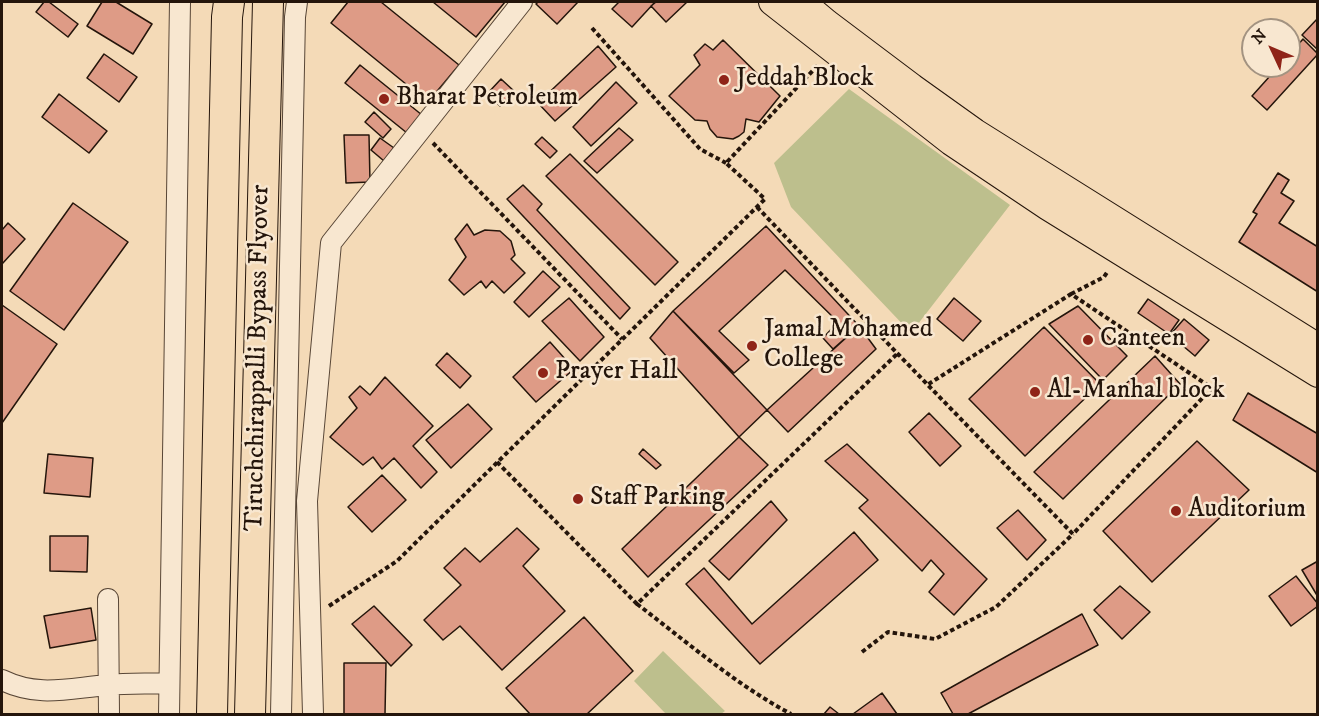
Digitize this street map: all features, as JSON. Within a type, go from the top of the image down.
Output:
[{"type":"highway","name":"Tiruchchirappalli Bypass Flyover","points":[[212,714],[226,28],[229,2]]},
{"type":"highway","name":"Tiruchchirappalli Bypass Flyover","points":[[250,714],[268,2]]},
{"type":"main road","points":[[772,2],[912,87],[975,132],[1317,347]]},
{"type":"main road","points":[[802,2],[825,36],[951,142],[1048,207],[1317,374]]},
{"type":"street","points":[[169,714],[180,2]]},
{"type":"street","points":[[281,714],[297,2]]},
{"type":"street","points":[[313,714],[307,501],[331,243],[522,2]]},
{"type":"street","points":[[108,599],[109,714]]},
{"type":"street","points":[[2,680],[16,687],[45,692],[110,684],[169,683]]},
{"type":"path","points":[[311,618],[397,561],[765,199],[726,163],[700,149],[592,28]]},
{"type":"path","points":[[726,163],[825,36]]},
{"type":"path","points":[[421,130],[622,339]]},
{"type":"path","points":[[757,207],[1073,534]]},
{"type":"path","points":[[927,385],[1071,294],[1104,277],[1120,252]]},
{"type":"path","points":[[862,652],[888,632],[935,639],[996,607],[1073,534],[1212,388],[1071,294]]},
{"type":"path","points":[[637,604],[897,354]]},
{"type":"path","points":[[497,462],[637,604],[743,686],[791,714]]},
{"type":"green space","points":[[849,89],[1010,205],[911,333],[791,207],[774,163]]},
{"type":"green space","points":[[663,651],[725,711],[721,714],[666,714],[634,681]]},
{"type":"building","points":[[44,2],[49,2],[78,24],[68,37],[36,12]]},
{"type":"building","points":[[102,2],[116,2],[152,24],[133,54],[87,26]]},
{"type":"building","points":[[348,2],[381,2],[459,65],[428,102],[331,23]]},
{"type":"building","points":[[433,2],[505,2],[476,37]]},
{"type":"building","points":[[538,2],[578,2],[557,24],[536,4]]},
{"type":"building","points":[[619,2],[655,2],[632,27],[612,9]]},
{"type":"building","points":[[656,2],[687,2],[666,22],[651,6]]},
{"type":"building","points":[[1318,18],[1318,50],[1302,35]]},
{"type":"building","points":[[1303,39],[1318,54],[1301,73],[1301,41]]},
{"type":"building","name":"Jeddah Block","points":[[723,40],[780,96],[759,122],[746,119],[744,132],[733,139],[717,137],[707,121],[695,120],[669,96],[700,65],[694,55],[705,44],[713,50]]},
{"type":"building","points":[[598,46],[616,67],[555,121],[538,103]]},
{"type":"building","points":[[104,54],[137,77],[119,102],[87,78]]},
{"type":"building","points":[[360,65],[422,115],[407,133],[345,83]]},
{"type":"building","points":[[1268,78],[1296,78],[1267,110],[1252,96]]},
{"type":"building","points":[[501,79],[514,91],[500,106],[487,94]]},
{"type":"building","points":[[616,82],[637,103],[591,146],[573,127]]},
{"type":"building","points":[[59,94],[107,131],[89,153],[42,117]]},
{"type":"building","points":[[374,112],[391,129],[383,138],[365,122]]},
{"type":"building","points":[[619,128],[633,140],[597,173],[584,161]]},
{"type":"building","points":[[344,135],[369,135],[370,182],[346,183]]},
{"type":"building","points":[[542,137],[557,151],[550,158],[535,144]]},
{"type":"building","points":[[380,138],[394,148],[384,161],[371,150]]},
{"type":"building","points":[[570,154],[678,262],[655,285],[546,176]]},
{"type":"building","points":[[1278,173],[1289,180],[1281,193],[1294,201],[1279,223],[1318,247],[1318,292],[1239,242],[1257,214],[1253,212]]},
{"type":"building","points":[[523,185],[542,204],[537,210],[630,308],[620,319],[507,199]]},
{"type":"building","points":[[73,203],[128,242],[64,330],[10,291]]},
{"type":"building","points":[[8,223],[25,239],[2,264],[2,230]]},
{"type":"building","points":[[467,224],[474,235],[485,230],[500,231],[511,241],[515,255],[511,259],[525,273],[504,293],[492,281],[486,288],[481,281],[464,295],[449,280],[466,257],[455,239]]},
{"type":"building","points":[[766,226],[859,326],[833,349],[823,338],[838,322],[785,270],[719,331],[749,360],[734,373],[673,311]]},
{"type":"building","points":[[543,271],[560,287],[529,317],[514,302]]},
{"type":"building","points":[[569,298],[604,337],[580,361],[542,321]]},
{"type":"building","points":[[954,298],[981,321],[963,341],[937,319]]},
{"type":"building","points":[[1148,299],[1179,320],[1169,334],[1138,313]]},
{"type":"building","points":[[2,305],[57,344],[2,423]]},
{"type":"building","name":"Canteen","points":[[1078,306],[1127,356],[1103,380],[1049,324]]},
{"type":"building","points":[[673,311],[767,410],[739,437],[650,338]]},
{"type":"building","points":[[1184,319],[1209,340],[1195,356],[1170,335]]},
{"type":"building","points":[[859,326],[876,349],[788,432],[767,410]]},
{"type":"building","name":"Al-Manhal block","points":[[1044,327],[1100,384],[1025,456],[969,399]]},
{"type":"building","name":"Prayer Hall","points":[[550,342],[574,369],[536,402],[513,377]]},
{"type":"building","points":[[447,353],[471,376],[460,388],[436,365]]},
{"type":"building","points":[[1155,356],[1180,384],[1063,499],[1034,472]]},
{"type":"building","points":[[385,377],[433,426],[413,446],[437,472],[421,488],[394,458],[382,469],[373,457],[363,465],[330,437],[357,408],[349,397],[360,386],[370,395]]},
{"type":"building","points":[[1248,393],[1318,434],[1318,473],[1233,420]]},
{"type":"building","points":[[468,404],[492,429],[451,468],[426,440]]},
{"type":"building","points":[[929,413],[961,446],[940,466],[909,432]]},
{"type":"building","points":[[739,437],[768,465],[648,577],[622,549]]},
{"type":"building","name":"Auditorium","points":[[1197,441],[1249,490],[1152,582],[1103,531]]},
{"type":"building","points":[[847,444],[987,579],[954,615],[929,592],[944,574],[931,560],[922,571],[859,508],[868,500],[825,461]]},
{"type":"building","points":[[643,449],[661,465],[656,469],[639,454]]},
{"type":"building","points":[[48,454],[93,458],[90,497],[44,493]]},
{"type":"building","points":[[382,475],[406,500],[372,532],[348,507]]},
{"type":"building","points":[[771,501],[787,520],[729,580],[709,561]]},
{"type":"building","points":[[1018,510],[1046,540],[1027,560],[997,528]]},
{"type":"building","points":[[517,528],[539,549],[523,566],[565,611],[502,670],[460,626],[443,640],[424,620],[461,585],[444,568],[465,548],[480,562]]},
{"type":"building","points":[[854,532],[878,560],[760,664],[686,584],[704,568],[752,624]]},
{"type":"building","points":[[50,536],[88,536],[87,572],[50,571]]},
{"type":"building","points":[[1318,561],[1318,597],[1302,570]]},
{"type":"building","points":[[1296,576],[1318,606],[1291,626],[1269,596]]},
{"type":"building","points":[[1120,586],[1150,612],[1122,639],[1094,610]]},
{"type":"building","points":[[374,606],[412,645],[391,666],[352,624]]},
{"type":"building","points":[[91,608],[96,640],[50,648],[44,616]]},
{"type":"building","points":[[1082,614],[1098,645],[968,714],[953,714],[941,693]]},
{"type":"building","points":[[584,617],[633,671],[587,714],[530,714],[506,688]]},
{"type":"building","points":[[344,663],[386,663],[385,714],[344,714]]},
{"type":"building","points":[[882,693],[897,714],[853,714]]},
{"type":"building","points":[[830,707],[839,714],[824,714]]},
{"type":"place","name":"Jeddah Block","points":[[724,80]]},
{"type":"place","name":"Bharat Petroleum","points":[[384,99]]},
{"type":"place","name":"Canteen","points":[[1088,340]]},
{"type":"place","name":"Jamal Mohamed College","points":[[752,346]]},
{"type":"place","name":"Prayer Hall","points":[[543,373]]},
{"type":"place","name":"Al-Manhal block","points":[[1035,392]]},
{"type":"place","name":"Staff Parking","points":[[578,499]]},
{"type":"place","name":"Auditorium","points":[[1176,511]]}]
